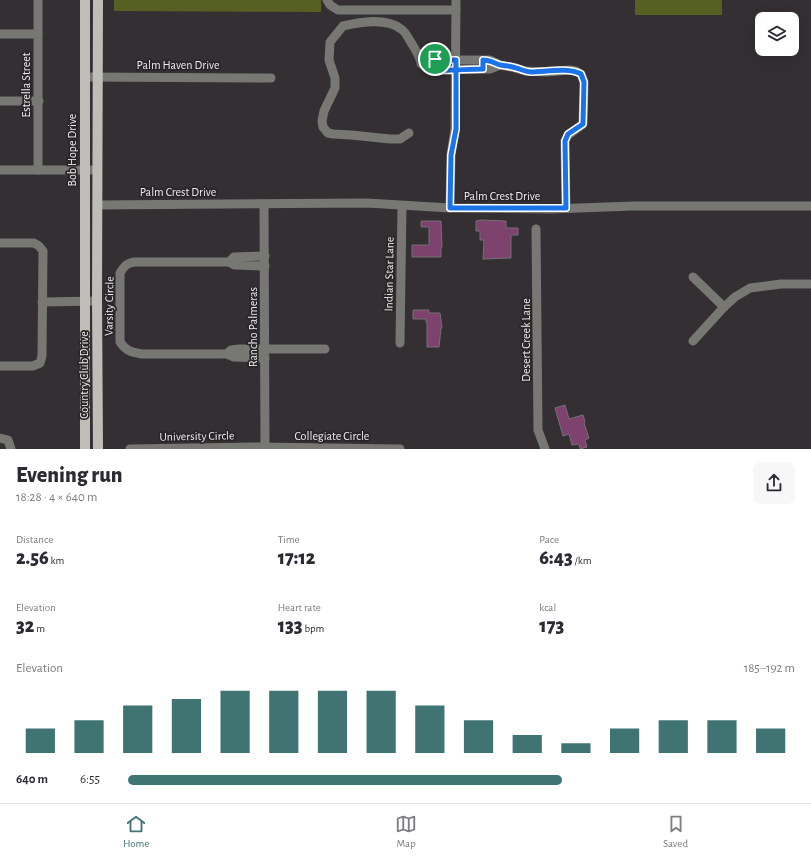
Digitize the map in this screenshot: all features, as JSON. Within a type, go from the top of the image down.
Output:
[{"type":"main road","name":"Bob Hope Drive","points":[[85,0],[85,301]]},
{"type":"main road","name":"Bob Hope Drive","points":[[97,300],[98,0]]},
{"type":"main road","name":"Country Club Drive","points":[[97,300],[98,449]]},
{"type":"main road","name":"Country Club Drive","points":[[85,301],[85,449]]},
{"type":"street","name":"Estrella Street","points":[[38,0],[38,170]]},
{"type":"street","points":[[327,0],[330,5],[338,10],[456,10]]},
{"type":"street","points":[[450,208],[451,155],[456,129],[456,0]]},
{"type":"street","points":[[409,133],[400,139],[390,139],[328,133],[323,127],[322,121],[324,111],[335,88],[335,78],[329,60],[330,42],[343,26],[380,22],[393,24],[402,29],[420,56],[421,64],[433,70],[490,69],[500,64]]},
{"type":"street","points":[[0,34],[38,34]]},
{"type":"street","points":[[420,56],[444,60],[490,60],[525,71],[547,72],[570,70],[581,74],[584,82],[583,124],[568,134],[565,141],[566,208]]},
{"type":"street","points":[[433,70],[435,59]]},
{"type":"street","points":[[483,60],[483,69]]},
{"type":"street","name":"Palm Haven Drive","points":[[86,77],[271,78]]},
{"type":"street","points":[[0,101],[39,102]]},
{"type":"street","points":[[0,170],[97,170]]},
{"type":"street","name":"Palm Crest Drive","points":[[98,205],[367,203],[450,208],[811,206]]},
{"type":"street","name":"Rancho Palmeras","points":[[264,204],[264,448]]},
{"type":"street","name":"Indian Star Lane","points":[[400,343],[402,206]]},
{"type":"street","name":"Desert Creek Lane","points":[[536,229],[538,430],[545,449]]},
{"type":"street","points":[[0,243],[34,243],[43,251],[42,356],[40,363],[33,366],[0,366]]},
{"type":"street","name":"Varsity Circle","points":[[243,261],[265,256]]},
{"type":"street","name":"Varsity Circle","points":[[265,266],[234,258],[229,262],[129,263],[123,267],[120,273],[120,342],[125,349],[142,354],[227,354],[231,350],[243,353],[265,354],[325,349]]},
{"type":"street","points":[[693,277],[724,307]]},
{"type":"street","points":[[693,341],[724,307],[735,297],[750,288],[781,284],[811,284]]},
{"type":"street","points":[[42,302],[97,300]]},
{"type":"street","points":[[0,438],[8,440],[11,449]]},
{"type":"street","name":"University Circle","points":[[130,449],[264,448]]},
{"type":"street","name":"Collegiate Circle","points":[[264,448],[400,449]]},
{"type":"green space","points":[[114,0],[321,0],[321,12],[114,11]]},
{"type":"green space","points":[[635,0],[722,0],[722,15],[635,15]]},
{"type":"building","points":[[421,221],[441,221],[441,257],[412,257],[412,245],[429,245],[429,227],[421,227]]},
{"type":"building","points":[[476,221],[506,221],[506,228],[518,228],[518,235],[511,235],[511,258],[483,259],[484,240],[480,240],[480,231],[476,231]]},
{"type":"building","points":[[413,310],[429,310],[429,313],[440,313],[442,328],[439,347],[427,347],[426,319],[413,319]]},
{"type":"building","points":[[565,405],[569,419],[583,415],[589,438],[585,440],[587,447],[580,449],[579,444],[572,445],[569,434],[563,436],[555,408]]},
{"type":"route","points":[[435,59],[433,70],[456,70],[483,69],[483,60],[490,60],[531,72],[570,70],[581,74],[584,82],[583,124],[568,134],[565,141],[566,208],[450,208],[451,155],[456,129],[456,70],[456,60],[435,59]]}]
